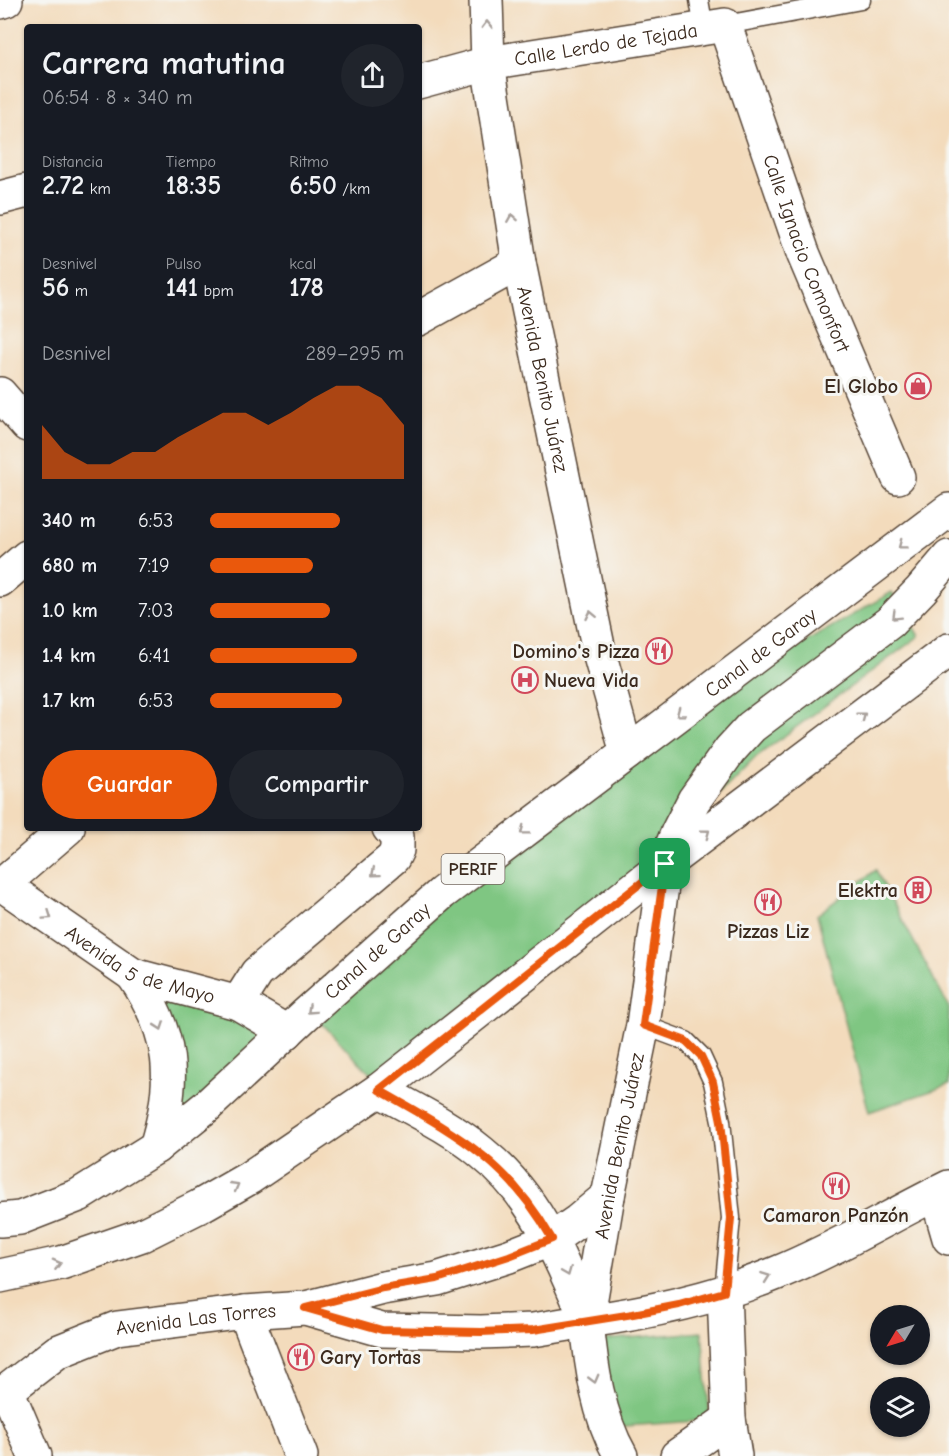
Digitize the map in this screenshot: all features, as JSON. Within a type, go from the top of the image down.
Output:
[{"type":"street","points":[[0,2],[6,0]]},
{"type":"street","name":"Avenida Benito Juárez","points":[[486,0],[488,63],[519,263],[600,656],[627,753]]},
{"type":"street","name":"Calle Lerdo de Tejada","points":[[422,81],[488,63],[709,18]]},
{"type":"street","name":"Calle Ignacio Comonfort","points":[[709,18],[803,253],[898,477]]},
{"type":"street","points":[[0,198],[24,191]]},
{"type":"street","points":[[422,317],[519,263]]},
{"type":"street","points":[[0,394],[24,422]]},
{"type":"street","name":"Canal de Garay","points":[[0,1220],[20,1218],[79,1195],[156,1147],[207,1106],[442,893],[949,510]]},
{"type":"street","name":"Avenida Benito Juárez","points":[[587,1321],[608,1196],[643,1025],[665,864],[678,831],[711,774],[751,727],[890,622],[949,557]]},
{"type":"street","points":[[0,580],[24,560]]},
{"type":"street","points":[[0,1276],[61,1263],[142,1235],[249,1178],[379,1090],[665,864],[949,650]]},
{"type":"street","points":[[1,884],[64,831]]},
{"type":"street","points":[[238,1003],[257,974],[393,858],[397,850],[397,837],[391,831]]},
{"type":"street","name":"Avenida 5 de Mayo","points":[[1,884],[133,975],[238,1003],[287,1032]]},
{"type":"street","points":[[133,975],[156,1015],[164,1036],[168,1059],[169,1088],[165,1116],[156,1147]]},
{"type":"street","points":[[379,1090],[455,1133],[482,1152],[526,1199],[552,1239],[587,1321],[591,1366],[614,1443],[621,1456]]},
{"type":"street","points":[[943,1190],[949,1238]]},
{"type":"street","name":"Avenida Las Torres","points":[[4,1393],[57,1352],[117,1328],[245,1312],[305,1308],[382,1330],[481,1332],[533,1330],[668,1307],[724,1292],[778,1272],[943,1190]]},
{"type":"street","points":[[305,1308],[383,1288],[437,1279],[509,1256],[552,1239],[608,1196]]},
{"type":"street","points":[[724,1292],[729,1419],[735,1456]]},
{"type":"street","points":[[245,1312],[301,1456]]},
{"type":"street","points":[[4,1393],[35,1456]]},
{"type":"street","points":[[677,1456],[729,1419]]},
{"type":"lane","points":[[709,18],[861,0]]},
{"type":"lane","points":[[643,1025],[686,1041],[701,1056],[713,1082],[721,1121],[731,1218],[724,1292]]},
{"type":"green space","points":[[892,592],[919,636],[756,757],[696,818],[380,1084],[314,1015],[618,750]]},
{"type":"green space","points":[[876,870],[949,1008],[949,1085],[869,1112],[817,915]]},
{"type":"green space","points":[[147,993],[235,1007],[272,1036],[160,1139]]},
{"type":"green space","points":[[702,1332],[710,1420],[611,1427],[603,1340]]},
{"type":"place","name":"El Globo","points":[[918,386]]},
{"type":"place","name":"Domino's Pizza","points":[[659,651]]},
{"type":"place","name":"Nueva Vida","points":[[525,680]]},
{"type":"place","name":"Elektra","points":[[918,890]]},
{"type":"place","name":"Pizzas Liz","points":[[768,902]]},
{"type":"place","name":"Camaron Panzón","points":[[836,1186]]},
{"type":"place","name":"Gary Tortas","points":[[301,1357]]},
{"type":"route","points":[[665,864],[643,1025],[686,1041],[701,1056],[713,1082],[721,1121],[731,1218],[724,1292],[679,1305],[633,1314],[533,1330],[481,1332],[382,1330],[305,1308],[383,1288],[437,1279],[509,1256],[552,1239],[526,1199],[482,1152],[455,1133],[379,1090],[665,864]]}]
